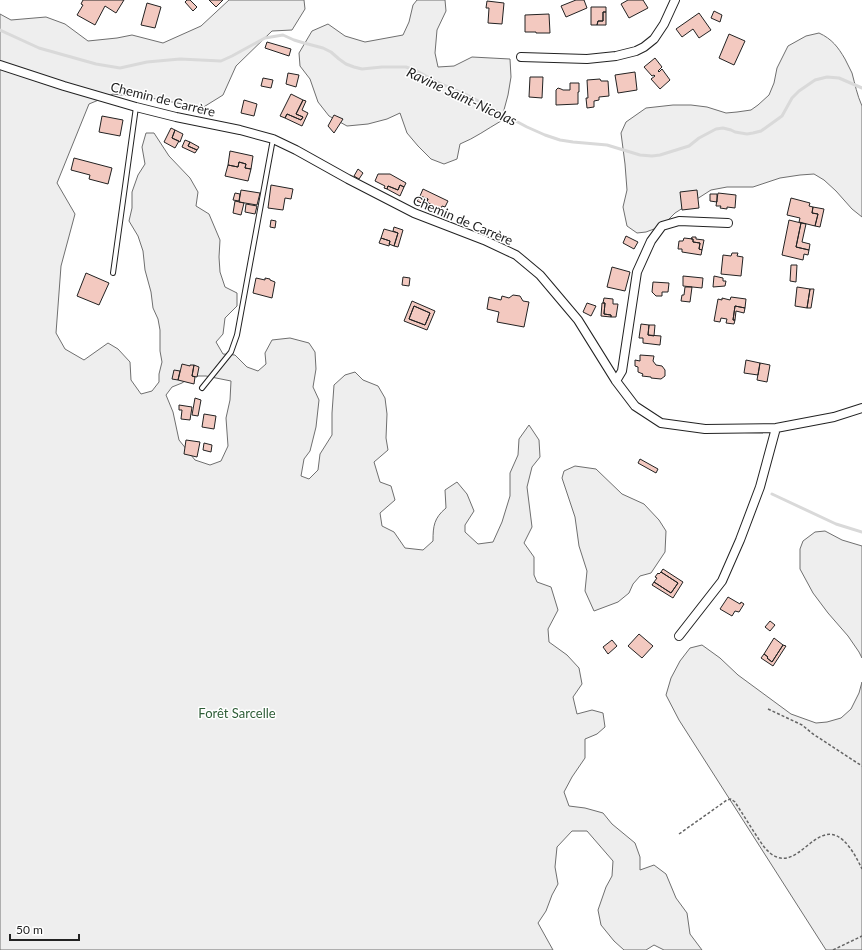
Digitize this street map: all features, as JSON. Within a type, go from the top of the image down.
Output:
[{"type":"street","points":[[521,57],[587,59],[616,56],[636,51],[654,39],[664,24],[675,0]]},
{"type":"street","name":"Chemin de Carrère","points":[[0,65],[136,107],[240,130],[273,139],[414,213],[484,240],[516,256],[540,275],[578,320],[616,380],[635,406],[661,423],[705,429],[776,428],[834,417],[862,408]]},
{"type":"street","points":[[616,380],[622,371],[637,272],[651,241],[662,226],[679,221],[728,223]]},
{"type":"street","points":[[680,636],[722,580],[740,540],[760,486],[776,428]]},
{"type":"lane","points":[[113,274],[136,107]]},
{"type":"lane","points":[[202,388],[231,352],[237,335],[273,139]]},
{"type":"path","points":[[768,709],[802,725],[813,734],[862,766]]},
{"type":"path","points":[[679,834],[727,800],[731,799],[735,802],[762,844],[769,853],[776,857],[782,859],[788,858],[818,837],[834,834],[842,838],[850,848],[862,869]]},
{"type":"path","points":[[833,950],[862,936]]},
{"type":"green space","name":"Forêt Sarcelle","points":[[229,0],[304,0],[305,9],[292,30],[272,31],[236,66],[223,95],[202,108],[157,99],[113,94],[89,104],[57,183],[75,214],[61,266],[56,333],[65,349],[84,360],[108,343],[118,349],[130,362],[131,380],[141,394],[152,391],[159,382],[162,362],[158,319],[153,308],[151,292],[145,270],[143,251],[138,236],[129,221],[132,208],[132,192],[138,175],[145,164],[142,147],[146,133],[154,133],[169,156],[190,178],[198,192],[196,206],[209,214],[220,240],[220,272],[225,287],[237,293],[237,306],[225,318],[223,334],[216,342],[223,354],[235,355],[247,367],[258,371],[266,364],[265,353],[272,340],[290,338],[309,343],[315,352],[316,369],[313,387],[319,400],[316,427],[310,451],[304,459],[301,476],[309,479],[318,470],[320,454],[332,435],[334,385],[345,375],[355,372],[363,380],[378,386],[385,398],[387,414],[386,438],[388,450],[374,462],[380,482],[391,486],[395,500],[380,513],[382,526],[394,532],[405,548],[423,550],[433,541],[435,523],[439,515],[446,508],[445,490],[457,482],[467,494],[474,511],[465,525],[465,532],[478,544],[493,542],[502,522],[510,496],[510,473],[518,455],[519,439],[529,425],[539,440],[540,457],[532,467],[527,487],[532,527],[524,543],[534,557],[534,575],[537,582],[551,587],[558,610],[548,629],[549,642],[567,655],[579,668],[582,684],[573,697],[577,714],[592,710],[603,713],[605,727],[597,734],[585,739],[585,758],[564,792],[569,806],[585,808],[603,813],[612,824],[635,843],[640,857],[640,870],[654,865],[666,874],[676,898],[687,913],[690,934],[702,950],[664,950],[654,945],[646,950],[624,950],[614,941],[601,925],[598,910],[606,887],[612,876],[613,861],[587,831],[572,831],[557,847],[555,867],[558,884],[546,911],[538,923],[553,950],[0,950],[0,14],[11,20],[46,17],[65,24],[88,41],[132,35],[163,43],[201,26]],"holes":[[[192,376],[206,376],[231,381],[230,400],[226,418],[228,446],[221,461],[210,465],[195,460],[179,440],[173,412],[166,395],[172,387],[182,383]]]},
{"type":"green space","points":[[417,0],[445,0],[446,11],[437,30],[435,53],[438,67],[454,66],[472,57],[510,59],[511,77],[501,121],[460,144],[457,159],[444,164],[431,159],[418,146],[407,133],[400,113],[387,119],[368,124],[347,126],[329,116],[318,102],[310,79],[300,66],[299,53],[312,31],[328,24],[345,36],[365,42],[403,35],[409,22],[413,5]]},
{"type":"green space","points":[[819,33],[828,38],[834,44],[845,59],[852,73],[857,94],[862,106],[862,217],[852,209],[824,180],[814,174],[780,178],[753,187],[727,187],[711,190],[675,213],[662,226],[646,232],[637,233],[627,226],[623,207],[627,190],[621,133],[626,122],[646,108],[673,105],[707,107],[726,113],[751,110],[769,95],[774,83],[777,68],[788,46],[806,36]]},
{"type":"green space","points":[[575,466],[596,469],[622,494],[644,504],[659,520],[666,531],[665,552],[651,573],[640,576],[633,584],[629,593],[618,602],[594,611],[585,591],[587,571],[579,546],[575,517],[562,478],[564,471]]},
{"type":"green space","points":[[825,531],[842,540],[862,546],[862,658],[848,636],[813,593],[800,569],[800,549],[803,541],[815,532]]},
{"type":"green space","points":[[702,645],[720,658],[738,675],[791,714],[816,723],[841,718],[851,709],[859,693],[862,682],[862,950],[826,950],[679,720],[666,695],[671,678],[680,661],[690,648]]},
{"type":"building","points":[[83,0],[124,0],[116,13],[105,6],[95,25],[77,15],[83,5],[81,4]]},
{"type":"building","points":[[190,0],[197,7],[193,11],[185,2]]},
{"type":"building","points":[[209,0],[223,0],[216,7]]},
{"type":"building","points":[[576,0],[584,0],[587,8],[566,17],[561,6]]},
{"type":"building","points":[[628,0],[643,0],[648,8],[629,18],[621,4]]},
{"type":"building","points":[[487,1],[504,3],[502,24],[488,23],[489,8],[486,8]]},
{"type":"building","points":[[147,3],[161,7],[155,28],[141,25]]},
{"type":"building","points":[[591,7],[606,7],[606,12],[603,12],[603,21],[598,21],[597,25],[591,25]]},
{"type":"building","points":[[714,11],[722,15],[720,22],[711,18]]},
{"type":"building","points":[[603,12],[606,12],[606,25],[597,25],[598,21],[603,21]]},
{"type":"building","points":[[699,13],[711,30],[699,38],[693,29],[682,37],[676,29]]},
{"type":"building","points":[[549,14],[550,33],[525,32],[525,15]]},
{"type":"building","points":[[729,34],[745,41],[734,65],[719,58]]},
{"type":"building","points":[[267,42],[291,49],[289,56],[265,48]]},
{"type":"building","points":[[655,58],[662,67],[658,71],[659,72],[662,69],[670,80],[660,89],[651,79],[655,76],[652,76],[644,67]]},
{"type":"building","points":[[635,72],[637,90],[618,93],[615,75]]},
{"type":"building","points":[[288,73],[299,75],[296,87],[286,84]]},
{"type":"building","points":[[530,77],[543,77],[542,98],[529,97]]},
{"type":"building","points":[[263,78],[273,80],[271,88],[261,86]]},
{"type":"building","points":[[600,79],[601,81],[608,81],[609,96],[599,97],[599,100],[594,101],[594,107],[587,108],[587,80]]},
{"type":"building","points":[[570,83],[579,83],[578,104],[556,105],[556,90],[558,88],[570,90]]},
{"type":"building","points":[[291,94],[303,100],[296,114],[303,117],[301,120],[287,114],[285,118],[280,116]]},
{"type":"building","points":[[244,100],[257,104],[254,116],[241,113]]},
{"type":"building","points":[[303,100],[306,101],[302,110],[308,113],[302,126],[285,118],[287,114],[301,120],[303,117],[296,114]]},
{"type":"building","points":[[334,115],[343,119],[334,133],[328,126]]},
{"type":"building","points":[[102,116],[123,120],[120,136],[99,132]]},
{"type":"building","points":[[171,128],[175,130],[172,138],[179,141],[175,148],[164,142]]},
{"type":"building","points":[[175,130],[183,134],[180,142],[172,138]]},
{"type":"building","points":[[185,140],[190,142],[188,146],[197,150],[195,153],[182,147]]},
{"type":"building","points":[[190,142],[199,147],[197,150],[188,146]]},
{"type":"building","points":[[230,151],[253,156],[251,169],[245,168],[246,164],[239,162],[238,167],[228,165]]},
{"type":"building","points":[[74,158],[112,168],[108,184],[89,179],[90,175],[71,170]]},
{"type":"building","points":[[239,162],[246,164],[245,168],[251,169],[248,181],[225,176],[228,165],[238,167]]},
{"type":"building","points":[[358,169],[363,173],[359,179],[354,176]]},
{"type":"building","points":[[378,174],[390,174],[406,183],[404,187],[400,185],[398,190],[388,186],[387,189],[384,188],[385,186],[375,181]]},
{"type":"building","points":[[271,185],[293,189],[291,199],[285,198],[283,210],[268,208]]},
{"type":"building","points":[[400,185],[404,187],[400,196],[387,189],[388,186],[398,190]]},
{"type":"building","points":[[423,189],[448,201],[445,207],[442,206],[440,211],[431,207],[432,205],[427,202],[428,199],[420,196]]},
{"type":"building","points":[[241,190],[260,193],[257,205],[239,202]]},
{"type":"building","points":[[697,190],[699,208],[682,210],[680,192]]},
{"type":"building","points":[[235,193],[240,194],[239,201],[233,200]]},
{"type":"building","points":[[718,193],[736,195],[735,208],[727,207],[727,209],[720,208],[721,206],[716,206]]},
{"type":"building","points":[[710,194],[717,194],[717,202],[710,201]]},
{"type":"building","points":[[420,196],[428,199],[427,202],[432,205],[431,207],[417,201]]},
{"type":"building","points":[[791,198],[810,203],[809,206],[813,207],[812,213],[818,214],[815,226],[799,222],[800,218],[787,215]]},
{"type":"building","points":[[235,201],[244,203],[241,215],[233,213]]},
{"type":"building","points":[[246,204],[257,206],[255,214],[245,212]]},
{"type":"building","points":[[813,207],[824,209],[820,227],[815,226],[818,214],[812,213]]},
{"type":"building","points":[[271,220],[276,221],[275,228],[270,227]]},
{"type":"building","points":[[789,220],[801,223],[796,247],[809,250],[808,255],[804,254],[803,260],[782,255]]},
{"type":"building","points":[[801,223],[806,224],[802,242],[810,244],[809,250],[796,247]]},
{"type":"building","points":[[394,227],[403,230],[398,247],[394,246],[398,233],[393,231]]},
{"type":"building","points":[[384,229],[398,233],[394,246],[389,244],[390,241],[381,238]]},
{"type":"building","points":[[626,236],[638,242],[634,249],[623,243]]},
{"type":"building","points":[[692,237],[704,240],[702,250],[699,249],[700,243],[693,242],[693,239],[691,239]]},
{"type":"building","points":[[381,238],[390,241],[389,246],[379,243]]},
{"type":"building","points":[[684,238],[693,239],[693,242],[700,243],[699,249],[702,250],[701,255],[682,252],[682,249],[678,249],[679,241],[683,241]]},
{"type":"building","points":[[732,253],[738,253],[737,256],[743,257],[741,276],[721,274],[723,255],[731,256]]},
{"type":"building","points":[[791,265],[797,265],[796,282],[790,281]]},
{"type":"building","points":[[612,267],[630,272],[625,291],[607,287]]},
{"type":"building","points":[[86,273],[109,283],[99,305],[77,296]]},
{"type":"building","points":[[683,276],[703,278],[702,288],[683,286]]},
{"type":"building","points":[[714,276],[723,278],[723,281],[726,281],[725,286],[713,287]]},
{"type":"building","points":[[403,277],[410,278],[409,286],[402,285]]},
{"type":"building","points":[[256,278],[265,280],[265,278],[270,279],[275,282],[272,298],[253,293]]},
{"type":"building","points":[[653,282],[669,283],[668,292],[662,292],[662,296],[656,296],[652,292]]},
{"type":"building","points":[[685,287],[692,287],[690,302],[681,301],[682,295],[684,295]]},
{"type":"building","points":[[797,287],[810,289],[807,308],[795,306]]},
{"type":"building","points":[[810,289],[814,289],[811,308],[807,308]]},
{"type":"building","points":[[513,295],[520,296],[523,301],[529,302],[524,327],[497,322],[499,312],[487,309],[489,297],[501,300],[502,296],[509,298]]},
{"type":"building","points":[[731,297],[746,299],[745,308],[735,306],[733,320],[735,320],[734,324],[726,323],[727,319],[721,318],[720,322],[714,321],[718,299],[722,300],[722,298],[730,300]]},
{"type":"building","points":[[604,298],[613,299],[613,304],[618,304],[616,317],[611,317],[611,315],[604,314]]},
{"type":"building","points":[[412,301],[435,311],[427,330],[404,321]],"holes":[[[414,306],[430,313],[425,325],[409,319]]]},
{"type":"building","points":[[587,303],[596,306],[591,316],[583,312]]},
{"type":"building","points":[[602,303],[605,303],[604,314],[611,315],[611,317],[601,316]]},
{"type":"building","points":[[414,306],[430,313],[425,325],[409,319]]},
{"type":"building","points":[[735,306],[745,308],[744,313],[736,311],[735,320],[733,320]]},
{"type":"building","points":[[641,324],[649,325],[648,335],[661,336],[660,345],[643,343],[643,338],[639,338]]},
{"type":"building","points":[[649,325],[655,325],[654,336],[648,335]]},
{"type":"building","points":[[640,355],[654,356],[653,361],[656,365],[662,366],[665,370],[665,376],[661,379],[642,376],[643,374],[638,372],[638,367],[635,366],[635,360],[640,361]]},
{"type":"building","points":[[746,360],[760,363],[758,375],[744,373]]},
{"type":"building","points":[[760,363],[770,365],[767,382],[757,380]]},
{"type":"building","points":[[182,364],[190,366],[194,365],[192,376],[195,377],[194,384],[178,380]]},
{"type":"building","points":[[194,365],[199,367],[197,377],[192,376]]},
{"type":"building","points":[[174,370],[180,371],[178,380],[172,379]]},
{"type":"building","points":[[195,398],[201,400],[198,416],[192,415]]},
{"type":"building","points":[[179,405],[192,407],[190,420],[181,419],[182,410],[179,410]]},
{"type":"building","points":[[204,414],[216,416],[214,429],[202,427]]},
{"type":"building","points":[[186,440],[200,442],[197,457],[184,454]]},
{"type":"building","points":[[204,443],[212,445],[211,452],[203,450]]},
{"type":"building","points":[[640,459],[658,469],[656,473],[638,463]]},
{"type":"building","points":[[663,569],[683,582],[673,598],[652,585],[654,582],[671,593],[678,583],[661,572]]},
{"type":"building","points":[[661,572],[678,583],[671,593],[654,582],[657,578],[655,577]]},
{"type":"building","points":[[728,597],[740,604],[741,602],[744,604],[739,612],[735,611],[732,616],[720,609]]},
{"type":"building","points":[[770,621],[775,625],[770,631],[765,627]]},
{"type":"building","points":[[639,634],[653,646],[642,658],[628,646]]},
{"type":"building","points":[[774,638],[783,645],[772,662],[764,654]]},
{"type":"building","points":[[612,640],[617,646],[608,654],[603,647]]},
{"type":"building","points":[[783,645],[786,646],[773,666],[761,658],[764,654],[772,662]]},
{"type":"waterway","name":"Ravine Saint-Nicolas","points":[[0,30],[39,48],[96,64],[120,68],[147,62],[180,59],[221,61],[265,38],[283,35],[294,40],[323,48],[331,52],[346,64],[354,67],[362,69],[406,67],[417,71],[435,81],[467,95],[527,127],[560,140],[607,145],[640,155],[652,156],[689,146],[699,138],[716,129],[723,128],[747,134],[761,131],[782,116],[792,98],[815,80],[827,77],[839,78],[862,88]]},
{"type":"waterway","points":[[772,494],[836,524],[862,532]]}]
